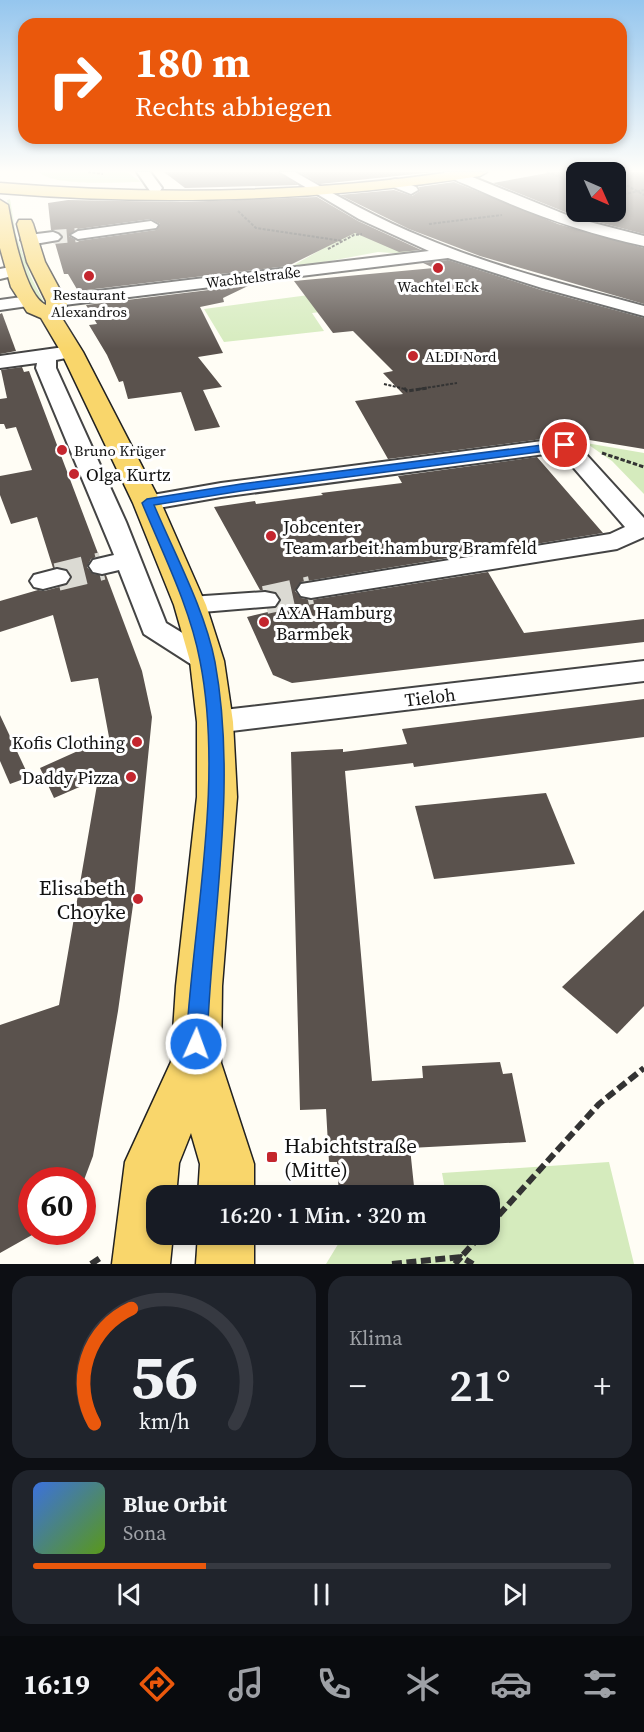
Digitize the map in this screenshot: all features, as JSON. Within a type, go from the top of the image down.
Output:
[{"type":"main road","points":[[2,231],[8,272],[34,309],[52,308]]},
{"type":"main road","points":[[26,231],[52,308],[59,354],[147,503],[190,605],[207,661],[215,722],[217,797],[199,986],[196,1063],[227,1164],[226,1185]]},
{"type":"main road","points":[[141,1264],[152,1162],[196,1063]]},
{"type":"main road","points":[[225,1264],[226,1245]]},
{"type":"street","points":[[78,235],[107,231]]},
{"type":"street","points":[[397,231],[449,253],[554,287],[644,311]]},
{"type":"street","points":[[605,231],[644,241]]},
{"type":"street","points":[[28,240],[53,237]]},
{"type":"street","name":"Wachtelstraße","points":[[52,308],[449,253]]},
{"type":"street","points":[[0,305],[28,301]]},
{"type":"street","points":[[0,362],[59,354]]},
{"type":"street","points":[[59,354],[46,368],[114,522],[115,563],[154,628],[207,661]]},
{"type":"street","points":[[147,503],[221,490],[565,445],[640,529],[617,541],[311,590]]},
{"type":"street","points":[[190,605],[266,600]]},
{"type":"street","name":"Tieloh","points":[[215,722],[644,671]]},
{"type":"path","points":[[276,231],[344,241]]},
{"type":"path","points":[[384,384],[403,387],[407,391],[457,383]]},
{"type":"path","points":[[500,1214],[599,1104],[644,1068]]},
{"type":"path","points":[[455,1264],[472,1245]]},
{"type":"path","points":[[392,1264],[461,1257],[473,1264]]},
{"type":"green space","points":[[12,231],[15,231],[31,277],[47,308],[44,309],[29,282]]},
{"type":"green space","points":[[347,231],[375,231],[416,250],[405,254],[378,252],[287,269],[322,249]]},
{"type":"green space","points":[[339,291],[353,308],[312,313],[324,331],[224,342],[204,309]]},
{"type":"green space","points":[[586,443],[644,453],[644,494],[612,461]]},
{"type":"green space","points":[[609,1162],[634,1264],[326,1264],[338,1245],[500,1245],[500,1185],[444,1185],[442,1173]]},
{"type":"building","points":[[55,231],[75,231],[69,236],[78,241],[149,231],[380,231],[421,250],[399,252],[355,233],[288,266],[78,291],[68,274],[64,274],[55,243],[63,237]]},
{"type":"building","points":[[414,231],[583,231],[644,248],[644,304],[480,256]]},
{"type":"building","points":[[448,260],[541,290],[644,318],[644,449],[565,436],[388,459],[355,401],[403,394],[383,373],[393,371],[353,331],[333,333],[294,281],[434,268],[423,263]]},
{"type":"building","points":[[250,285],[223,298],[224,302],[200,307],[223,353],[198,357],[222,387],[203,390],[220,427],[195,431],[181,392],[128,399],[123,381],[119,382],[107,355],[89,325],[97,324],[86,305]]},
{"type":"building","points":[[2,313],[16,351],[0,354],[0,314]]},
{"type":"building","points":[[22,367],[24,372],[29,371],[99,556],[91,559],[87,567],[93,574],[106,575],[142,671],[152,717],[134,898],[118,1011],[93,1156],[89,1167],[18,1167],[18,1243],[0,1253],[0,1025],[59,1005],[98,779],[54,798],[40,768],[109,737],[98,678],[71,682],[53,615],[0,632],[0,601],[38,590],[44,591],[67,585],[72,578],[66,569],[53,568],[37,517],[11,524],[0,495],[0,476],[32,470],[16,427],[6,429],[4,424],[0,424],[0,399],[7,398],[1,370]]},
{"type":"building","points":[[537,457],[603,533],[301,582],[295,591],[301,598],[311,600],[488,572],[524,633],[644,619],[644,642],[292,683],[273,675],[247,617],[272,611],[270,609],[277,607],[281,599],[275,592],[260,590],[214,507],[255,501],[256,504],[402,483],[398,476]]},
{"type":"building","points":[[644,699],[644,737],[414,767],[413,763],[345,771],[372,1081],[423,1078],[422,1066],[500,1062],[503,1074],[512,1073],[526,1142],[410,1148],[414,1185],[338,1185],[337,1162],[329,1162],[326,1109],[300,1110],[291,752],[343,749],[343,752],[407,744],[402,729]]},
{"type":"building","points":[[0,715],[29,777],[10,784],[0,761]]},
{"type":"building","points":[[546,793],[575,864],[434,879],[415,806]]},
{"type":"building","points":[[644,910],[644,1006],[617,1034],[562,987]]},
{"type":"tunnel","points":[[53,237],[78,235]]},
{"type":"tunnel","points":[[57,577],[102,566]]},
{"type":"tunnel","points":[[265,600],[311,590]]},
{"type":"place","name":"Wachtel Eck","points":[[438,268]]},
{"type":"place","name":"Restaurant Alexandros","points":[[89,276]]},
{"type":"place","name":"ALDI Nord","points":[[413,356]]},
{"type":"place","name":"Bruno Krüger","points":[[62,450]]},
{"type":"place","name":"Olga Kurtz","points":[[74,474]]},
{"type":"place","name":"Jobcenter Team.arbeit.hamburg Bramfeld","points":[[271,536]]},
{"type":"place","name":"AXA Hamburg Barmbek","points":[[264,622]]},
{"type":"place","name":"Kofis Clothing","points":[[137,742]]},
{"type":"place","name":"Daddy Pizza","points":[[131,777]]},
{"type":"place","name":"Elisabeth Choyke","points":[[138,899]]},
{"type":"place","name":"Habichtstraße (Mitte)","points":[[272,1157]]},
{"type":"route","points":[[196,1044],[199,986],[217,797],[215,722],[207,661],[190,605],[147,503],[241,487],[565,445]]}]
